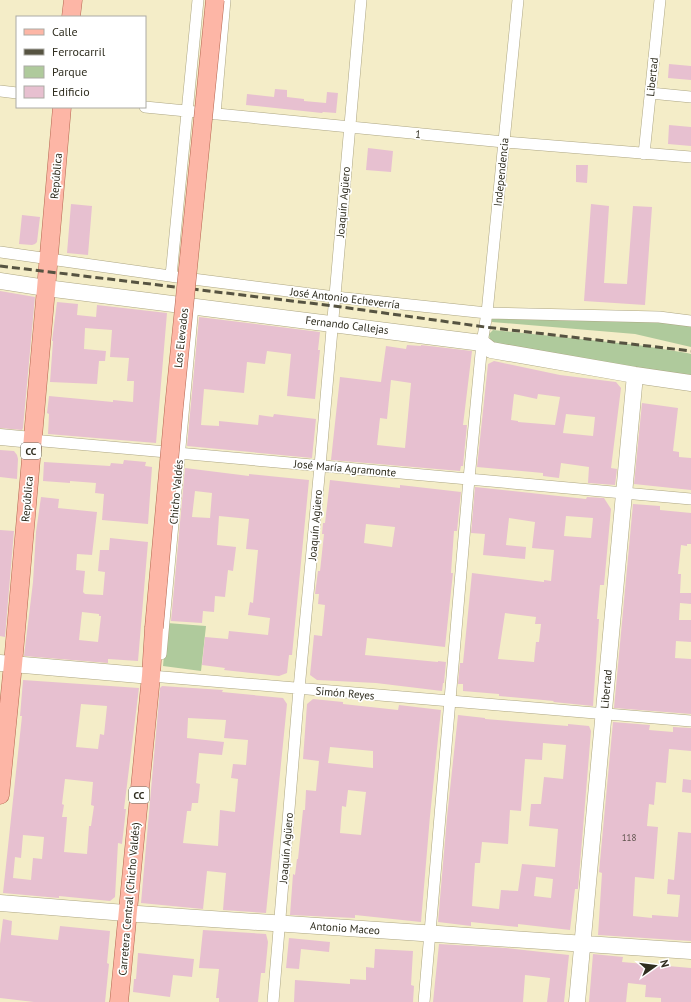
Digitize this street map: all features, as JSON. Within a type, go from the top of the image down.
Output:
[{"type":"main road","points":[[71,16],[73,0]]},
{"type":"main road","name":"Los Elevados","points":[[155,677],[154,628],[174,407],[216,0]]},
{"type":"main road","name":"República","points":[[0,795],[6,663],[32,440],[62,108]]},
{"type":"main road","name":"Carretera Central (Chicho Valdés)","points":[[119,1002],[127,913],[155,677]]},
{"type":"street","points":[[172,276],[198,0]]},
{"type":"street","points":[[215,114],[226,0]]},
{"type":"street","name":"Joaquín Agüero","points":[[273,1002],[299,689],[362,0]]},
{"type":"street","name":"Independencia","points":[[424,1002],[469,479],[518,0]]},
{"type":"street","name":"Libertad","points":[[644,154],[660,0]]},
{"type":"street","points":[[0,91],[16,93]]},
{"type":"street","points":[[650,93],[691,97]]},
{"type":"street","name":"1","points":[[146,107],[504,142],[691,157]]},
{"type":"street","name":"José Antonio Echeverría","points":[[0,252],[335,297],[487,314],[659,317],[691,321]]},
{"type":"street","name":"Fernando Callejas","points":[[0,280],[46,288],[482,343],[491,350],[635,375],[691,383]]},
{"type":"street","name":"Chicho Valdés","points":[[155,677],[180,454],[193,306]]},
{"type":"street","name":"Libertad","points":[[577,1002],[635,375]]},
{"type":"street","name":"José María Agramonte","points":[[0,437],[691,498]]},
{"type":"street","name":"Simón Reyes","points":[[6,663],[450,702],[691,721]]},
{"type":"street","name":"Antonio Maceo","points":[[0,903],[691,951]]},
{"type":"green space","points":[[492,318],[648,320],[691,326],[691,347],[635,334],[492,322]]},
{"type":"green space","points":[[493,330],[638,345],[687,353],[691,354],[691,376],[493,345],[490,342],[489,334]]},
{"type":"green space","points":[[167,623],[206,626],[201,671],[163,666]]},
{"type":"building","points":[[669,64],[691,66],[691,80],[668,78]]},
{"type":"building","points":[[275,89],[287,90],[287,97],[304,99],[304,101],[326,103],[327,92],[338,93],[336,113],[322,113],[246,105],[247,94],[274,97]]},
{"type":"building","points":[[669,125],[691,127],[691,146],[668,144]]},
{"type":"building","points":[[368,148],[393,151],[391,172],[366,170]]},
{"type":"building","points":[[576,165],[588,165],[587,183],[576,182]]},
{"type":"building","points":[[71,204],[92,206],[88,255],[67,253]]},
{"type":"building","points":[[591,204],[609,206],[604,283],[627,284],[633,206],[652,207],[645,305],[584,301]]},
{"type":"building","points":[[22,215],[40,217],[37,242],[35,244],[19,244]]},
{"type":"building","points":[[0,291],[35,297],[22,430],[0,428]]},
{"type":"building","points":[[57,302],[78,304],[77,315],[96,317],[97,305],[167,313],[156,443],[48,434],[49,414],[47,413],[49,396],[113,402],[113,400],[133,402],[134,381],[127,381],[129,358],[110,357],[112,330],[85,328],[84,349],[106,351],[105,361],[99,361],[97,384],[50,382],[52,341]]},
{"type":"building","points":[[199,317],[320,332],[318,350],[320,350],[315,399],[287,396],[291,354],[267,351],[265,364],[247,362],[244,393],[204,389],[201,425],[219,426],[219,421],[258,425],[259,415],[273,417],[274,414],[316,419],[312,458],[187,446]]},
{"type":"building","points":[[407,345],[421,345],[472,351],[463,425],[467,425],[463,466],[461,466],[460,471],[331,460],[340,377],[381,382],[386,346],[406,349]],"holes":[[[391,380],[411,383],[405,448],[377,445],[380,418],[387,419]]]},
{"type":"building","points":[[494,361],[560,375],[616,382],[621,388],[611,468],[617,469],[615,485],[588,483],[589,467],[561,463],[559,478],[543,476],[543,473],[477,467],[488,364]],"holes":[[[514,394],[537,399],[538,394],[560,397],[555,425],[511,420]],[[566,414],[595,417],[593,436],[563,433]]]},
{"type":"building","points":[[642,403],[678,408],[673,451],[679,452],[679,457],[691,458],[691,490],[634,484]]},
{"type":"building","points":[[0,450],[14,451],[17,455],[17,479],[0,477]]},
{"type":"building","points":[[124,460],[146,462],[145,466],[152,467],[148,524],[102,520],[104,494],[95,493],[96,483],[43,481],[44,462],[110,466],[111,463],[123,464]]},
{"type":"building","points":[[185,468],[249,476],[249,474],[309,480],[292,655],[289,655],[287,673],[279,676],[224,670],[225,668],[202,665],[205,637],[228,639],[229,631],[268,635],[270,618],[248,615],[250,602],[253,603],[258,550],[246,549],[249,519],[219,516],[217,545],[236,547],[233,571],[228,570],[225,597],[215,596],[214,612],[203,611],[202,623],[171,621]],"holes":[[[195,491],[212,493],[210,518],[192,517]]]},
{"type":"building","points":[[330,480],[400,488],[400,485],[461,492],[457,531],[454,531],[451,573],[453,573],[445,647],[367,638],[365,655],[446,662],[442,691],[376,683],[317,680],[310,675],[314,635],[322,636],[325,605],[318,604],[319,594],[315,594],[318,571],[320,571],[324,534],[322,534],[323,523],[325,523]],"holes":[[[366,524],[395,527],[392,547],[364,543]]]},
{"type":"building","points":[[475,487],[586,499],[587,497],[604,498],[611,509],[604,585],[600,585],[593,706],[463,691],[463,684],[458,684],[460,663],[463,663],[472,573],[544,582],[544,580],[551,581],[554,550],[532,548],[535,522],[509,518],[506,545],[526,547],[525,559],[483,555],[485,534],[471,533]],"holes":[[[566,516],[593,518],[591,538],[564,536]],[[505,613],[536,617],[535,624],[541,624],[539,642],[536,642],[534,662],[498,659]]]},
{"type":"building","points":[[41,497],[59,499],[58,508],[97,512],[92,555],[77,554],[76,570],[85,571],[83,592],[85,594],[103,595],[105,572],[98,571],[100,550],[109,550],[110,538],[148,542],[138,661],[108,659],[108,663],[24,656],[33,582],[36,532]],"holes":[[[82,612],[99,614],[99,616],[101,616],[98,642],[79,640]]]},
{"type":"building","points":[[633,504],[660,506],[660,510],[691,513],[691,544],[687,544],[687,546],[681,545],[678,574],[681,574],[680,593],[691,593],[691,604],[680,603],[679,620],[691,620],[691,642],[676,641],[675,658],[691,659],[691,714],[614,708]]},
{"type":"building","points":[[0,530],[14,531],[5,637],[0,636]]},
{"type":"building","points":[[23,680],[139,688],[124,809],[126,809],[122,844],[118,843],[115,897],[110,901],[3,893],[22,716],[20,716]],"holes":[[[81,704],[107,706],[104,735],[100,734],[98,749],[76,747]],[[65,779],[93,782],[91,805],[94,806],[91,826],[89,826],[87,854],[64,852],[67,817],[62,817],[64,805],[62,804]],[[23,835],[44,837],[42,859],[33,858],[31,880],[13,878],[15,857],[21,858]]]},
{"type":"building","points":[[162,686],[223,690],[222,692],[283,698],[287,704],[266,913],[223,910],[226,873],[207,871],[203,909],[141,903],[160,688]],"holes":[[[188,718],[226,720],[224,738],[248,740],[246,765],[233,764],[231,778],[238,779],[235,812],[220,810],[218,846],[183,843],[187,811],[191,811],[192,803],[198,803],[200,784],[196,783],[199,753],[222,755],[224,742],[187,738]]]},
{"type":"building","points":[[313,699],[398,710],[399,705],[441,710],[421,922],[355,915],[355,918],[290,915],[293,874],[295,875],[298,859],[303,810],[305,810],[306,790],[316,791],[319,761],[303,759],[307,704]],"holes":[[[330,747],[373,751],[373,768],[328,763]],[[348,790],[366,792],[361,835],[340,833],[342,806],[346,807]]]},
{"type":"building","points":[[458,715],[485,719],[568,726],[568,724],[589,726],[591,731],[578,889],[575,889],[570,930],[518,924],[518,927],[471,922],[471,926],[438,922]],"holes":[[[543,743],[566,745],[563,779],[544,777],[541,804],[531,804],[529,826],[558,829],[555,867],[522,864],[518,891],[501,890],[499,909],[472,906],[475,863],[480,863],[482,842],[508,844],[510,810],[521,811],[525,759],[542,760]],[[536,877],[553,879],[551,898],[534,896]]]},
{"type":"building","points":[[613,722],[650,725],[649,730],[673,732],[673,727],[691,728],[691,751],[669,749],[666,783],[656,782],[654,805],[649,804],[647,826],[658,827],[654,879],[635,877],[633,916],[652,918],[652,915],[678,917],[680,895],[667,894],[668,879],[674,880],[678,832],[691,833],[691,941],[598,935],[602,873],[599,872]]},
{"type":"building","points":[[683,779],[691,780],[691,793],[682,792]]},
{"type":"building","points":[[3,919],[12,921],[11,935],[58,940],[60,926],[110,931],[107,963],[109,964],[105,1002],[34,1002],[0,998],[0,944]]},
{"type":"building","points":[[203,930],[266,934],[268,942],[265,973],[261,973],[258,1002],[219,1002],[219,998],[216,998],[219,969],[199,968]]},
{"type":"building","points":[[289,938],[330,942],[329,952],[301,949],[299,969],[286,968]]},
{"type":"building","points":[[439,944],[506,948],[569,955],[564,1002],[547,1002],[550,978],[525,975],[523,1002],[433,1002]]},
{"type":"building","points":[[375,949],[413,951],[411,985],[414,986],[413,1002],[294,1002],[295,980],[350,984],[350,979],[366,980],[366,967],[374,968]]},
{"type":"building","points":[[138,953],[194,959],[192,977],[173,975],[170,997],[133,992],[134,979],[136,979]]},
{"type":"building","points":[[593,954],[623,957],[622,962],[691,968],[691,1002],[661,1002],[661,998],[645,997],[646,985],[628,983],[626,1002],[589,1002]]},
{"type":"railway","points":[[0,266],[334,306],[485,327],[691,351]]}]
